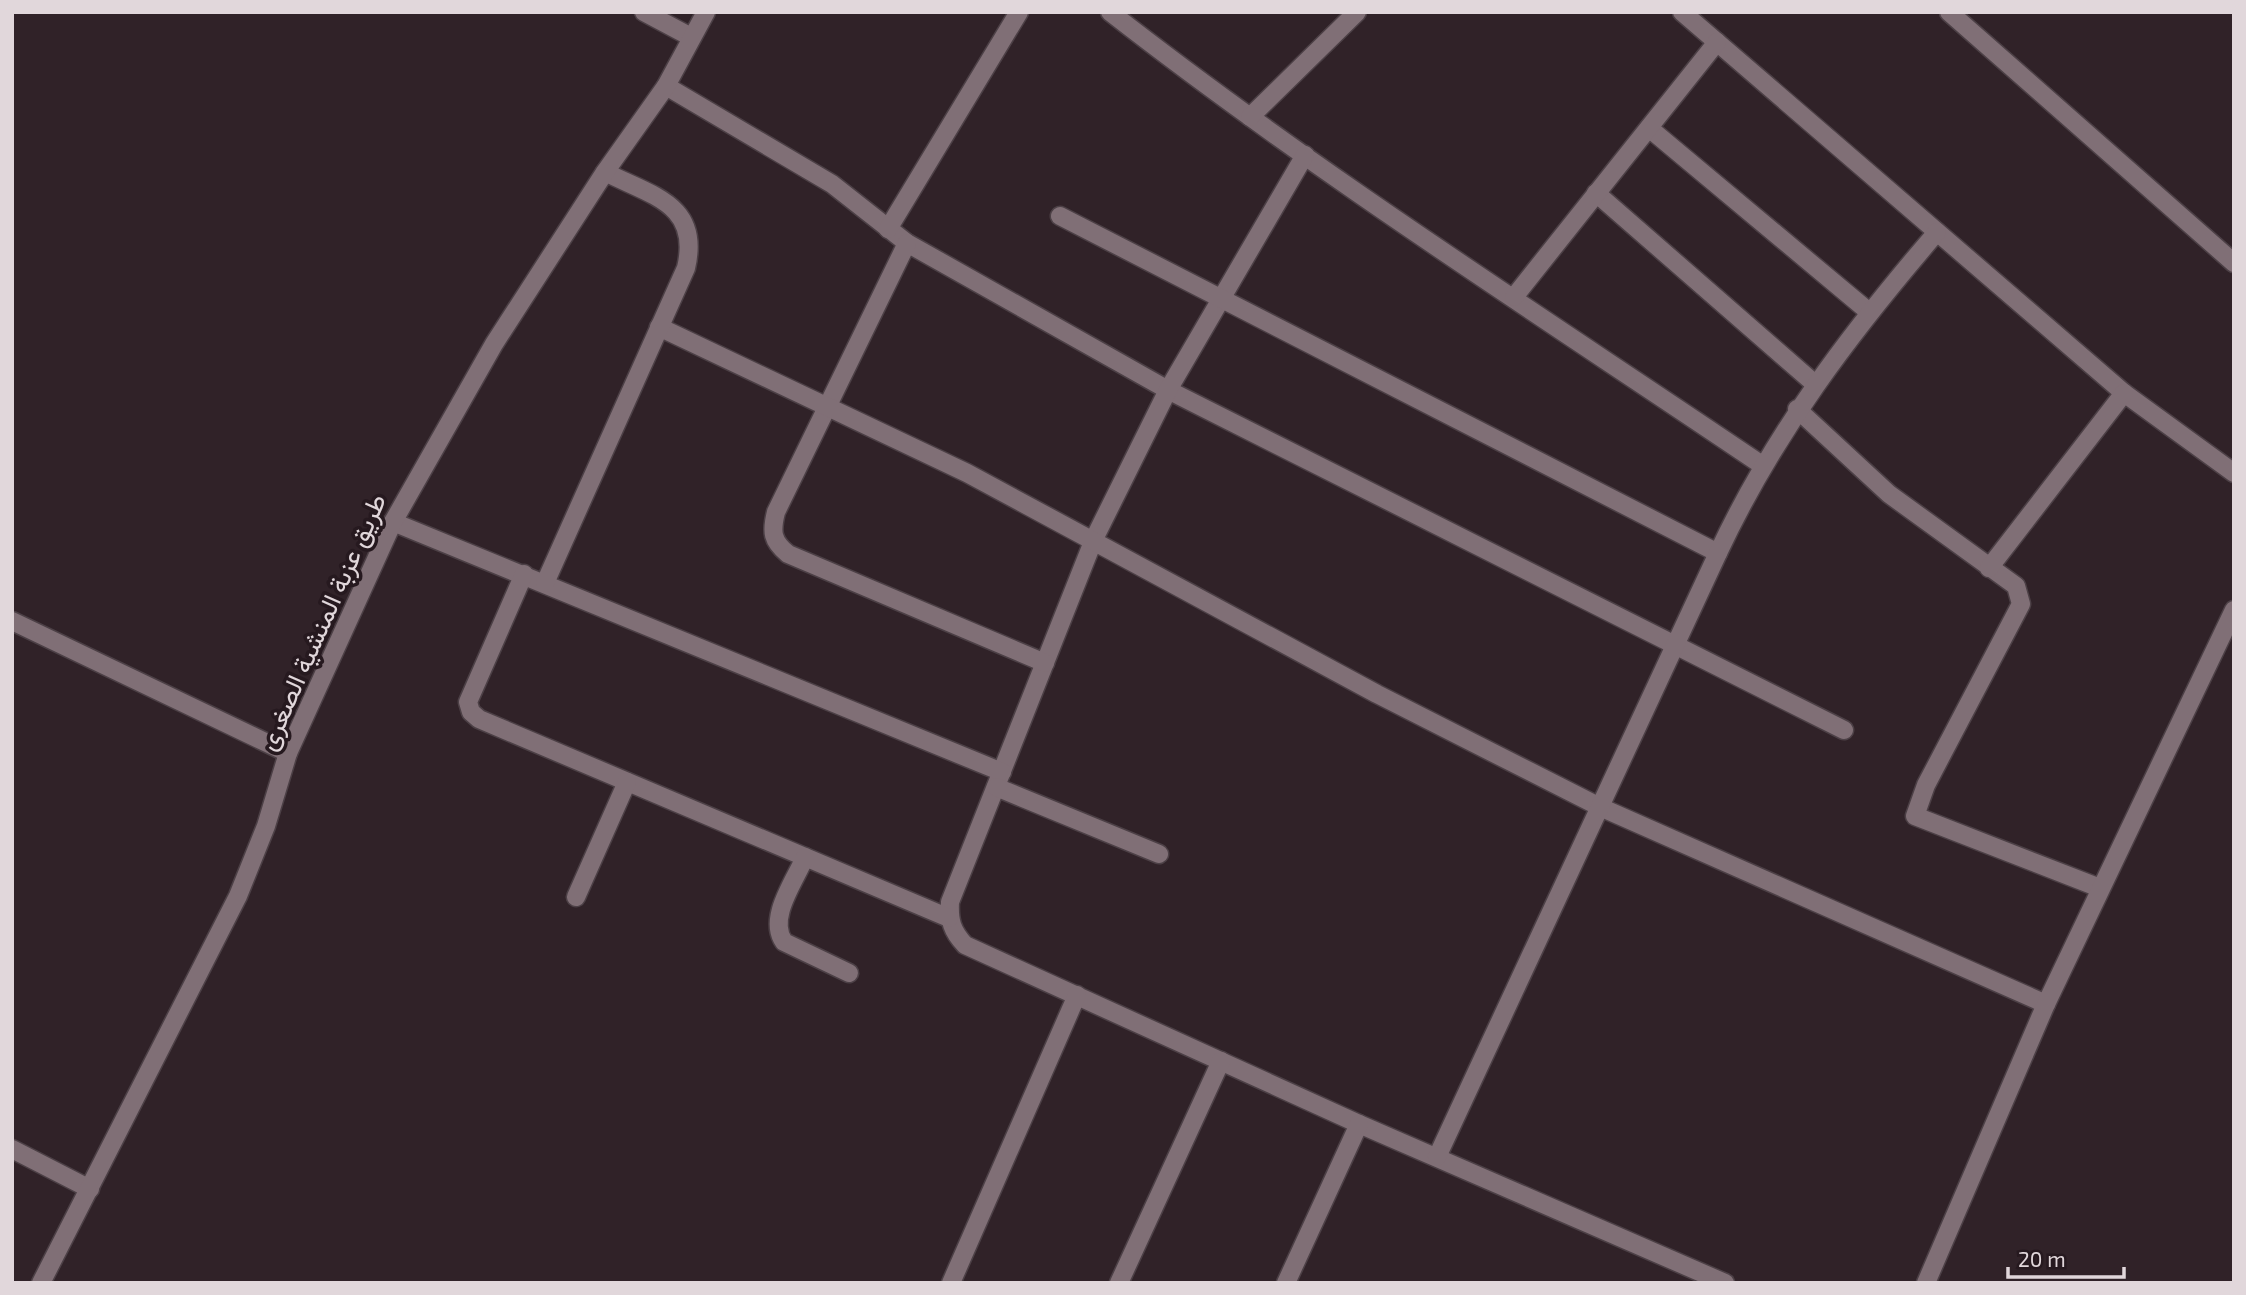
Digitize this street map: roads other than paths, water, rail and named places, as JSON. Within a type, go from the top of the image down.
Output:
[{"type":"street","points":[[644,12],[691,37]]},
{"type":"street","name":"طريق عزبة المنشية الصغرى","points":[[41,1283],[238,896],[266,826],[288,754],[393,522],[494,344],[605,173],[666,86],[706,12]]},
{"type":"street","points":[[888,229],[1019,12]]},
{"type":"street","points":[[1110,12],[1250,117],[1762,465]]},
{"type":"street","points":[[1250,117],[1357,12]]},
{"type":"street","points":[[1682,12],[2124,393],[2234,473]]},
{"type":"street","points":[[1949,12],[2234,263]]},
{"type":"street","points":[[1514,297],[1717,42]]},
{"type":"street","points":[[666,86],[832,184],[907,243],[1168,390],[1844,730]]},
{"type":"street","points":[[1649,128],[1868,312]]},
{"type":"street","points":[[1305,155],[1168,390],[1094,539],[950,902],[949,918],[954,933],[965,944],[1359,1124],[1725,1283]]},
{"type":"street","points":[[545,583],[685,268],[691,246],[686,224],[672,206],[605,173]]},
{"type":"street","points":[[1597,193],[1815,384]]},
{"type":"street","points":[[1060,216],[1718,553]]},
{"type":"street","points":[[1437,1157],[1718,553],[1762,465],[1797,409],[1868,312],[1937,232]]},
{"type":"street","points":[[907,243],[776,512],[772,527],[775,543],[788,554],[1045,663]]},
{"type":"street","points":[[659,327],[967,473],[1094,539],[1377,694],[1600,807],[2046,1004]]},
{"type":"street","points":[[1989,568],[2124,393]]},
{"type":"street","points":[[1797,409],[1889,494],[2016,586],[2021,604],[1926,785],[1915,816],[2101,888]]},
{"type":"street","points":[[393,522],[545,583],[999,780],[1160,854]]},
{"type":"street","points":[[524,574],[467,702],[471,712],[479,719],[949,918]]},
{"type":"street","points":[[1926,1283],[2046,1004],[2234,610]]},
{"type":"street","points":[[12,621],[288,754]]},
{"type":"street","points":[[576,897],[627,782]]},
{"type":"street","points":[[805,857],[779,915],[779,934],[784,942],[849,973]]},
{"type":"street","points":[[951,1283],[1077,995]]},
{"type":"street","points":[[1119,1283],[1221,1061]]},
{"type":"street","points":[[1286,1283],[1359,1124]]},
{"type":"street","points":[[12,1149],[90,1189]]}]
